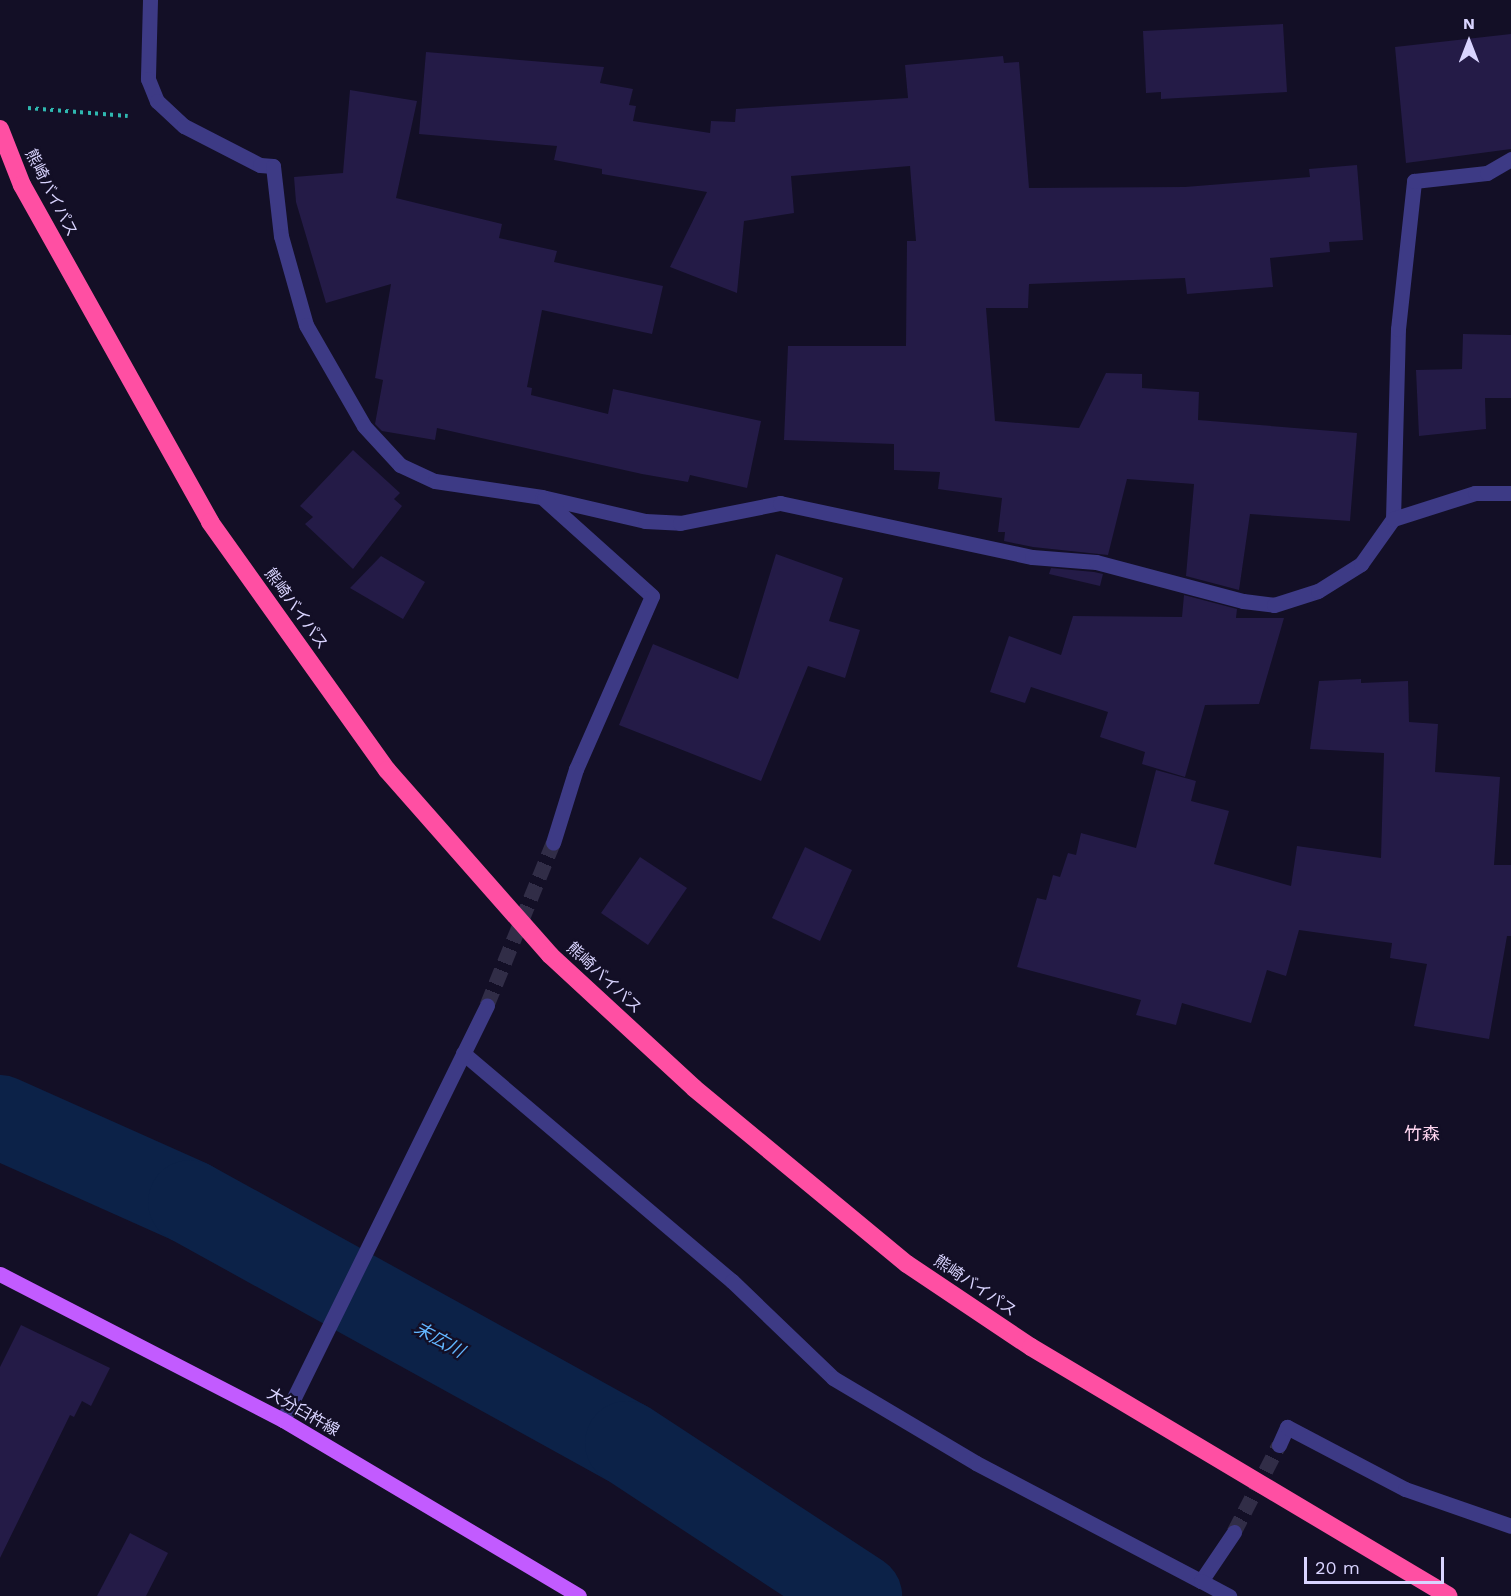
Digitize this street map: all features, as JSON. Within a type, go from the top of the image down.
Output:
[{"type":"highway","name":"熊崎バイパス","points":[[0,129],[22,185],[210,522],[387,770],[550,955],[694,1088],[907,1264],[1031,1347],[1448,1596]]},
{"type":"main road","name":"大分臼杵線","points":[[0,1274],[283,1420],[579,1596]]},
{"type":"street","points":[[150,0],[148,79],[157,101],[184,126],[260,165],[273,166],[280,236],[306,325],[340,389],[382,451],[400,465],[435,481],[542,497],[645,521],[680,523],[780,503],[1032,557],[1096,562],[1243,602],[1274,605],[1318,591],[1361,564],[1393,519],[1398,329],[1414,181],[1487,173],[1511,159]]},
{"type":"street","points":[[1393,519],[1475,493],[1511,493]]},
{"type":"street","points":[[542,497],[652,596],[576,770],[553,843]]},
{"type":"street","points":[[283,1420],[487,1005]]},
{"type":"street","points":[[463,1053],[732,1281],[833,1378],[976,1463],[1229,1596]]},
{"type":"street","points":[[1279,1445],[1287,1427],[1405,1489],[1511,1526]]},
{"type":"street","points":[[1201,1581],[1234,1532]]},
{"type":"path","points":[[24,108],[95,114]]},
{"type":"building","points":[[1283,24],[1287,92],[1161,99],[1161,92],[1146,93],[1143,31]]},
{"type":"building","points":[[1511,34],[1511,149],[1406,163],[1395,47]]},
{"type":"building","points":[[426,52],[604,67],[600,83],[633,89],[629,105],[636,106],[633,121],[710,133],[711,121],[735,122],[736,109],[908,98],[905,65],[1003,56],[1004,63],[1019,62],[1029,188],[1185,187],[1310,177],[1309,169],[1357,165],[1363,240],[1329,242],[1330,252],[1270,258],[1273,287],[1187,294],[1185,278],[1029,284],[1028,308],[986,308],[995,421],[1079,428],[1106,373],[1142,374],[1142,388],[1199,392],[1198,420],[1357,433],[1350,521],[1250,514],[1239,590],[1186,576],[1194,484],[1127,479],[1108,555],[1033,547],[1004,541],[1005,532],[998,532],[1002,498],[938,489],[940,472],[894,470],[894,444],[784,440],[788,346],[906,346],[907,241],[916,241],[910,166],[791,176],[794,213],[744,221],[737,293],[670,267],[707,192],[602,174],[602,169],[554,160],[557,146],[419,134]]},
{"type":"building","points":[[350,90],[417,101],[396,198],[502,224],[499,238],[557,251],[554,262],[663,286],[652,334],[542,310],[527,387],[532,388],[531,395],[608,414],[613,389],[761,421],[747,488],[690,475],[688,482],[642,474],[437,428],[435,440],[382,431],[375,424],[383,380],[375,378],[391,284],[326,303],[296,202],[294,177],[343,173]]},
{"type":"building","points":[[1463,334],[1511,335],[1511,398],[1485,398],[1486,429],[1419,436],[1416,370],[1462,369]]},
{"type":"building","points":[[353,450],[400,493],[394,499],[402,506],[353,569],[305,524],[313,517],[300,506]]},
{"type":"building","points":[[776,554],[843,578],[829,621],[860,630],[845,678],[808,666],[761,781],[619,725],[653,644],[738,679]]},
{"type":"building","points":[[381,556],[425,582],[403,619],[350,588]]},
{"type":"building","points":[[1051,568],[1103,574],[1100,586],[1049,574]]},
{"type":"building","points":[[1184,595],[1237,609],[1236,618],[1284,618],[1259,704],[1205,705],[1185,777],[1142,764],[1145,752],[1100,737],[1108,712],[1031,687],[1025,703],[990,692],[1009,636],[1061,655],[1073,616],[1182,617]]},
{"type":"building","points":[[1361,679],[1361,683],[1408,681],[1409,722],[1438,724],[1435,772],[1500,777],[1494,865],[1511,865],[1511,936],[1507,936],[1489,1039],[1414,1026],[1427,964],[1390,958],[1392,943],[1299,930],[1286,976],[1267,970],[1251,1023],[1182,1003],[1176,1025],[1136,1015],[1141,1000],[1017,967],[1037,898],[1046,900],[1053,875],[1060,877],[1068,853],[1076,855],[1081,833],[1136,848],[1156,770],[1196,781],[1191,801],[1229,811],[1214,864],[1291,886],[1297,846],[1381,858],[1384,753],[1310,749],[1319,681]]},
{"type":"building","points":[[805,847],[852,870],[820,941],[772,918]]},
{"type":"building","points":[[640,857],[687,888],[648,945],[601,913]]},
{"type":"building","points":[[21,1325],[110,1368],[91,1406],[82,1401],[74,1417],[70,1415],[0,1558],[0,1367]]},
{"type":"building","points":[[130,1533],[168,1553],[146,1596],[97,1596]]},
{"type":"waterway","name":"末広川","points":[[0,1117],[190,1202],[627,1443],[860,1596]]},
{"type":"tunnel","points":[[487,1005],[553,843]]},
{"type":"tunnel","points":[[1234,1532],[1279,1445]]},
{"type":"district","name":"竹森","points":[[1422,1134]]}]
